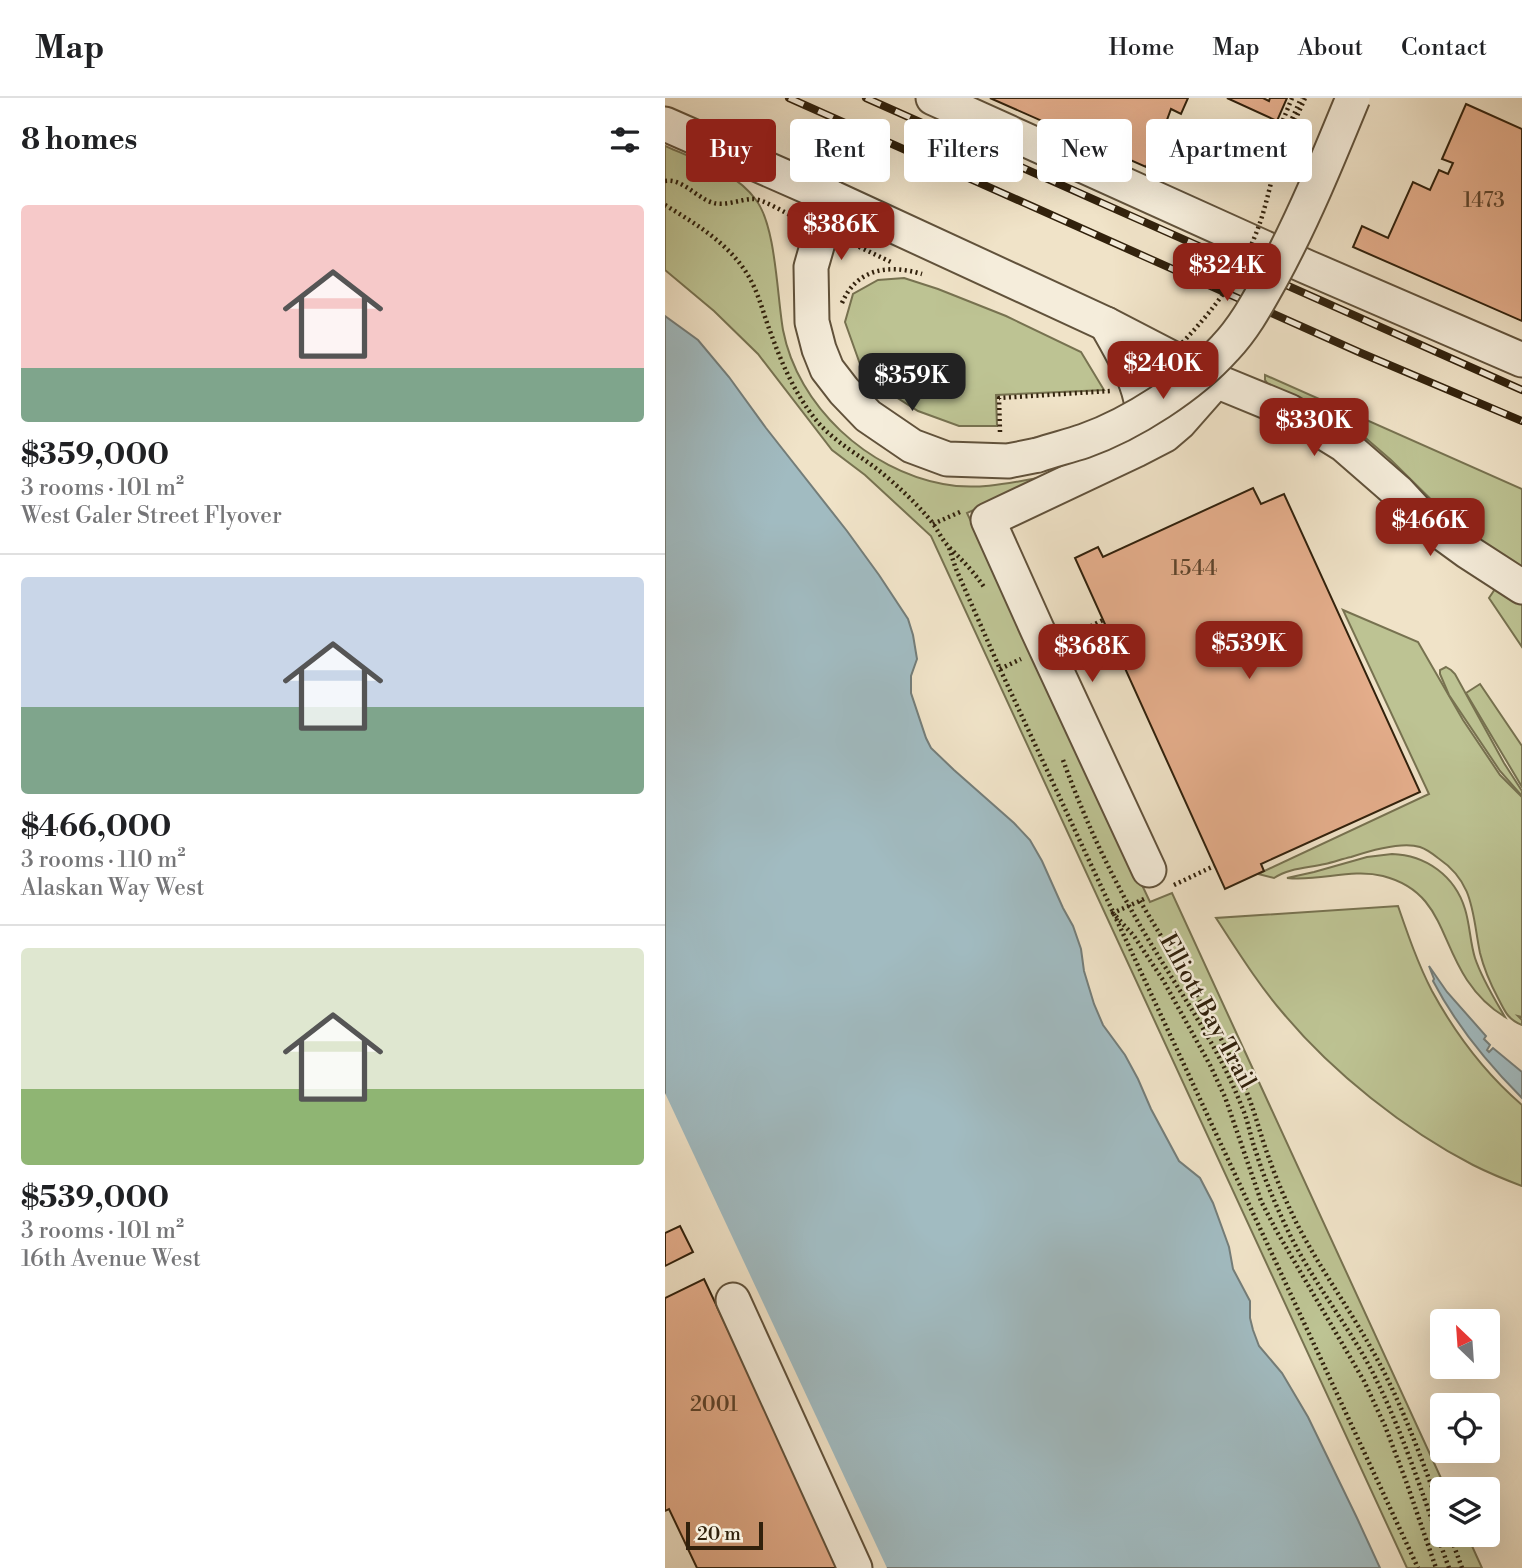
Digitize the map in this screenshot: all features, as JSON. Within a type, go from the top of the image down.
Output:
[{"type":"street","points":[[933,98],[1307,267],[1522,360]]},
{"type":"street","points":[[831,197],[811,267],[812,322],[818,349],[827,369],[843,391],[868,416],[912,446],[947,459],[1008,461],[1085,441],[1129,420],[1191,380],[1225,348],[1252,315],[1286,251],[1353,98]]},
{"type":"street","points":[[665,124],[1106,324],[1216,381],[1289,411],[1345,445],[1398,492],[1424,520],[1522,587]]},
{"type":"street","points":[[1106,324],[1128,362],[1139,389],[1144,427],[1136,450]]},
{"type":"street","points":[[1145,885],[1037,629],[979,513],[1136,450],[1165,435],[1216,381]]},
{"type":"street","points":[[733,1300],[855,1568]]},
{"type":"path","points":[[1291,98],[1276,131],[1287,135],[1303,98]]},
{"type":"path","points":[[1291,98],[1279,130],[1289,134],[1303,98]]},
{"type":"path","points":[[1162,362],[1206,317],[1229,288],[1244,260],[1256,233],[1284,138],[1303,98]]},
{"type":"path","points":[[665,181],[675,181],[707,201],[717,204],[755,198]]},
{"type":"path","points":[[838,310],[847,290],[863,277],[881,270],[905,269],[929,276]]},
{"type":"path","points":[[1000,433],[999,398],[1111,391]]},
{"type":"path","points":[[1107,398],[1119,391]]},
{"type":"path","points":[[988,434],[1011,432]]},
{"type":"path","points":[[933,524],[979,513]]},
{"type":"path","points":[[948,546],[1000,669],[1418,1568]]},
{"type":"path","points":[[958,554],[985,589]]},
{"type":"path","points":[[956,569],[977,559]]},
{"type":"path","points":[[1061,640],[1104,620]]},
{"type":"path","points":[[1019,648],[1028,666]]},
{"type":"path","points":[[1000,669],[1024,657]]},
{"type":"path","name":"Elliott Bay Trail","points":[[1062,757],[1080,808],[1124,896],[1198,1017],[1222,1063],[1244,1114],[1269,1189],[1291,1237],[1373,1373],[1405,1444],[1449,1568]]},
{"type":"path","points":[[1145,885],[1205,1010],[1234,1063],[1270,1162],[1302,1234],[1390,1384],[1430,1481]]},
{"type":"path","points":[[1113,913],[1134,936],[1163,980],[1210,1065],[1225,1097],[1261,1200],[1364,1381],[1385,1426],[1436,1568]]},
{"type":"path","points":[[1454,1547],[1462,1568]]},
{"type":"green space","points":[[665,146],[686,155],[686,182],[738,182],[756,200],[763,212],[772,244],[783,330],[791,358],[820,409],[841,431],[888,465],[915,477],[943,484],[970,487],[1049,476],[967,513],[1150,902],[1172,893],[1430,1454],[1430,1463],[1434,1463],[1440,1477],[1430,1477],[1430,1547],[1472,1547],[1482,1568],[1407,1568],[931,536],[865,475],[832,450],[758,354],[714,311],[665,270]]},
{"type":"green space","points":[[904,278],[1006,316],[1081,352],[1104,390],[996,395],[997,426],[959,426],[918,411],[885,390],[860,364],[845,322],[853,294],[878,280]]},
{"type":"green space","points":[[1265,375],[1522,489],[1522,573],[1459,527],[1361,434],[1314,405],[1268,384]]},
{"type":"green space","points":[[1495,589],[1522,603],[1522,647],[1489,598]]},
{"type":"green space","points":[[1343,610],[1418,642],[1463,720],[1500,775],[1522,797],[1522,1017],[1518,1016],[1522,1025],[1507,1014],[1487,976],[1470,900],[1465,889],[1450,868],[1427,850],[1412,845],[1395,846],[1292,870],[1274,878],[1258,874],[1429,794]]},
{"type":"green space","points":[[1446,667],[1455,674],[1522,791],[1522,796],[1500,771],[1449,695],[1440,674],[1440,670]]},
{"type":"green space","points":[[1480,684],[1522,746],[1522,787],[1466,693]]},
{"type":"green space","points":[[1392,854],[1416,858],[1427,863],[1446,877],[1454,887],[1465,909],[1478,966],[1505,1017],[1471,986],[1428,904],[1402,883],[1371,874],[1287,878],[1367,857]]},
{"type":"green space","points":[[1398,906],[1422,970],[1441,1007],[1484,1066],[1522,1105],[1522,1186],[1447,1151],[1396,1117],[1347,1078],[1302,1035],[1274,1002],[1216,918]]},
{"type":"water","points":[[665,316],[698,340],[729,377],[847,531],[908,619],[917,659],[911,676],[911,693],[926,738],[931,748],[1014,823],[1030,840],[1042,861],[1073,926],[1094,1004],[1103,1025],[1125,1055],[1179,1161],[1200,1178],[1213,1203],[1229,1247],[1233,1269],[1250,1301],[1250,1318],[1259,1346],[1282,1373],[1308,1417],[1380,1568],[665,1568]]},
{"type":"water","points":[[1429,966],[1447,992],[1486,1036],[1484,1039],[1490,1045],[1487,1050],[1489,1052],[1493,1048],[1522,1072],[1522,1098],[1484,1057],[1462,1028],[1433,981]]},
{"type":"pier","points":[[665,1093],[887,1568],[665,1568]]},
{"type":"building","points":[[990,98],[1188,98],[1181,114],[1171,109],[1167,119],[1146,119],[1146,167],[1132,161],[1132,119],[1037,119]]},
{"type":"building","points":[[1227,98],[1263,98],[1269,101],[1270,98],[1287,98],[1278,119]]},
{"type":"building","points":[[1466,104],[1522,129],[1522,321],[1353,247],[1362,226],[1388,238],[1413,182],[1430,190],[1439,170],[1448,174],[1453,163],[1442,159]]},
{"type":"building","points":[[1253,488],[1261,504],[1284,494],[1420,792],[1261,864],[1264,871],[1225,889],[1075,558],[1098,547],[1103,557]]},
{"type":"building","points":[[680,1226],[693,1252],[665,1266],[665,1233]]},
{"type":"building","points":[[704,1279],[840,1568],[697,1568],[669,1509],[665,1511],[665,1298]]},
{"type":"railway","points":[[789,98],[1361,353],[1522,421]]},
{"type":"railway","points":[[866,98],[1522,390]]}]
